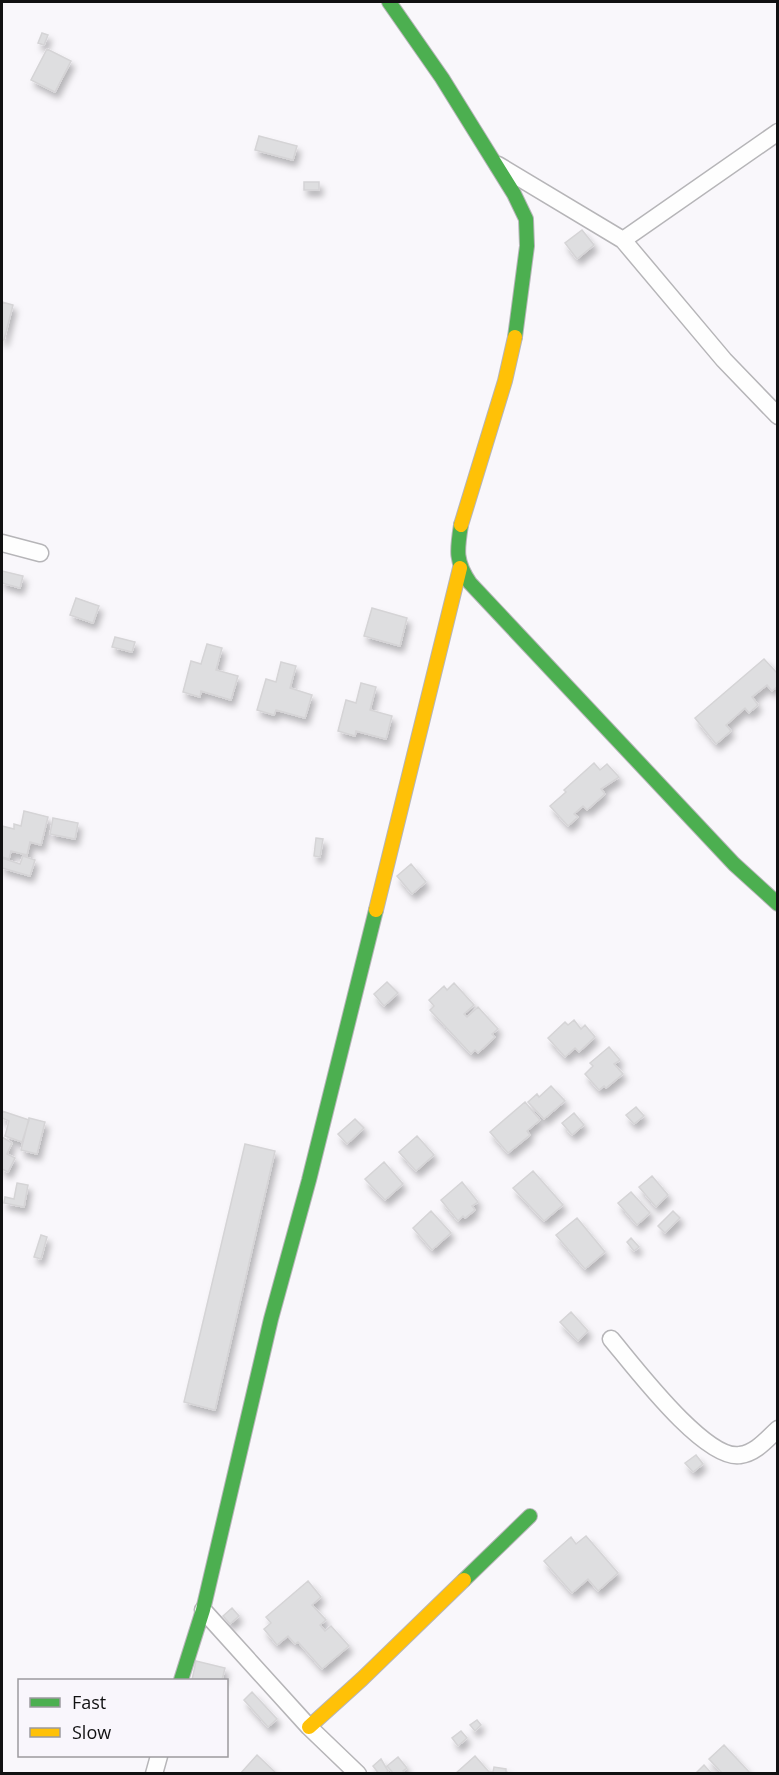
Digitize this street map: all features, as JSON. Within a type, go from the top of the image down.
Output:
[{"type":"street","points":[[389,2],[442,78],[514,194],[526,219],[527,246],[514,342],[505,381],[461,526],[457,552],[460,568],[470,583],[734,864],[777,904]]},
{"type":"street","points":[[623,240],[777,132]]},
{"type":"street","points":[[494,162],[623,240],[724,360],[777,416]]},
{"type":"street","points":[[2,543],[40,553]]},
{"type":"street","points":[[182,1679],[203,1610],[271,1319],[309,1180],[460,568]]},
{"type":"street","points":[[611,1339],[685,1424],[721,1451],[734,1456],[755,1450],[777,1429]]},
{"type":"street","points":[[309,1727],[362,1679],[530,1516]]},
{"type":"street","points":[[203,1610],[309,1727],[358,1773]]},
{"type":"street","points":[[154,1773],[158,1757]]},
{"type":"building","points":[[42,33],[48,35],[44,45],[38,43]]},
{"type":"building","points":[[47,49],[71,61],[55,92],[31,80]]},
{"type":"building","points":[[259,136],[297,146],[293,160],[255,150]]},
{"type":"building","points":[[304,182],[319,182],[319,190],[304,190]]},
{"type":"building","points":[[582,230],[594,245],[577,259],[565,243]]},
{"type":"building","points":[[2,302],[13,305],[4,340],[2,340]]},
{"type":"building","points":[[2,571],[23,576],[20,588],[2,583]]},
{"type":"building","points":[[76,598],[99,606],[93,623],[70,615]]},
{"type":"building","points":[[372,608],[407,618],[400,646],[364,636]]},
{"type":"building","points":[[115,637],[135,642],[132,652],[112,647]]},
{"type":"building","points":[[207,644],[222,648],[216,670],[238,676],[231,700],[201,691],[200,697],[183,692],[191,661],[201,664]]},
{"type":"building","points":[[764,659],[778,674],[778,686],[772,691],[767,685],[752,697],[758,705],[749,713],[745,708],[726,725],[731,731],[716,744],[695,718]]},
{"type":"building","points":[[281,662],[296,666],[290,688],[312,695],[305,718],[276,710],[274,715],[257,710],[266,679],[276,682]]},
{"type":"building","points":[[361,683],[376,687],[370,710],[392,716],[386,739],[356,731],[355,736],[338,731],[346,700],[356,703]]},
{"type":"building","points":[[594,763],[600,770],[607,764],[619,777],[601,789],[605,794],[587,810],[583,806],[574,814],[578,817],[568,826],[550,806]]},
{"type":"building","points":[[24,811],[48,817],[41,845],[30,842],[27,855],[11,851],[9,859],[2,857],[2,826],[14,829],[14,824],[21,826]]},
{"type":"building","points":[[53,818],[78,823],[75,839],[50,834]]},
{"type":"building","points":[[316,838],[323,839],[320,857],[314,856]]},
{"type":"building","points":[[23,856],[35,860],[30,876],[2,868],[2,858],[20,864]]},
{"type":"building","points":[[411,864],[426,882],[412,894],[397,876]]},
{"type":"building","points":[[387,982],[398,993],[384,1006],[374,994]]},
{"type":"building","points":[[454,983],[474,1005],[464,1014],[467,1017],[478,1007],[498,1029],[492,1034],[495,1037],[478,1053],[475,1050],[471,1054],[430,1010],[434,1006],[429,1000],[444,986],[447,990]]},
{"type":"building","points":[[574,1020],[581,1029],[585,1025],[595,1037],[579,1052],[575,1048],[565,1057],[548,1038],[565,1022],[568,1025]]},
{"type":"building","points":[[609,1047],[620,1060],[614,1064],[623,1074],[606,1088],[604,1086],[599,1090],[585,1074],[593,1066],[590,1063]]},
{"type":"building","points":[[551,1086],[565,1101],[544,1119],[528,1102],[537,1094],[539,1097]]},
{"type":"building","points":[[525,1102],[540,1120],[527,1131],[530,1135],[508,1153],[490,1132]]},
{"type":"building","points":[[636,1107],[644,1116],[634,1124],[626,1115]]},
{"type":"building","points":[[2,1111],[29,1120],[22,1142],[5,1136],[9,1121],[2,1118]]},
{"type":"building","points":[[574,1113],[584,1125],[572,1135],[562,1123]]},
{"type":"building","points":[[29,1118],[45,1122],[37,1154],[21,1150]]},
{"type":"building","points":[[355,1119],[364,1128],[347,1144],[338,1134]]},
{"type":"building","points":[[417,1136],[434,1155],[416,1171],[399,1152]]},
{"type":"building","points":[[2,1137],[12,1143],[7,1154],[15,1158],[8,1172],[2,1169]]},
{"type":"building","points":[[245,1144],[275,1151],[215,1410],[184,1402]]},
{"type":"building","points":[[384,1162],[403,1184],[385,1200],[365,1179]]},
{"type":"building","points":[[533,1171],[563,1205],[544,1221],[513,1188]]},
{"type":"building","points":[[652,1176],[668,1195],[656,1207],[639,1187]]},
{"type":"building","points":[[462,1182],[478,1202],[472,1206],[475,1210],[458,1221],[441,1200]]},
{"type":"building","points":[[17,1183],[28,1185],[24,1207],[4,1203],[5,1197],[14,1199]]},
{"type":"building","points":[[631,1192],[650,1213],[637,1225],[618,1203]]},
{"type":"building","points":[[431,1211],[451,1233],[432,1250],[413,1228]]},
{"type":"building","points":[[673,1211],[680,1218],[665,1233],[658,1226]]},
{"type":"building","points":[[577,1218],[605,1252],[585,1269],[556,1235]]},
{"type":"building","points":[[41,1235],[47,1237],[41,1259],[34,1257]]},
{"type":"building","points":[[631,1238],[639,1247],[634,1251],[627,1242]]},
{"type":"building","points":[[571,1312],[588,1331],[578,1341],[560,1322]]},
{"type":"building","points":[[696,1455],[703,1464],[693,1472],[685,1463]]},
{"type":"building","points":[[586,1536],[618,1573],[598,1591],[588,1579],[572,1593],[544,1561],[571,1537],[576,1544]]},
{"type":"building","points":[[308,1581],[321,1597],[312,1605],[326,1620],[320,1625],[325,1631],[331,1626],[349,1646],[322,1669],[298,1642],[295,1644],[288,1636],[277,1645],[264,1629],[271,1623],[266,1617]]},
{"type":"building","points":[[232,1608],[239,1616],[230,1624],[223,1616]]},
{"type":"building","points":[[196,1661],[225,1668],[222,1679],[192,1679]]},
{"type":"building","points":[[252,1692],[277,1719],[268,1727],[244,1700]]},
{"type":"building","points":[[477,1720],[481,1725],[475,1731],[470,1725]]},
{"type":"building","points":[[461,1731],[467,1738],[458,1746],[452,1738]]},
{"type":"building","points":[[724,1745],[751,1774],[723,1774],[709,1759]]},
{"type":"building","points":[[257,1755],[277,1774],[240,1774]]},
{"type":"building","points":[[475,1756],[489,1772],[493,1772],[494,1767],[506,1769],[506,1772],[513,1774],[455,1774]]},
{"type":"building","points":[[398,1757],[407,1768],[403,1771],[405,1774],[394,1774],[387,1766]]},
{"type":"building","points":[[381,1759],[388,1771],[385,1774],[379,1774],[373,1766]]},
{"type":"building","points":[[704,1765],[712,1774],[695,1774]]},
{"type":"traffic: fast","points":[[389,2],[442,78],[514,194],[526,219],[527,246],[515,337]]},
{"type":"traffic: fast","points":[[461,525],[458,555],[470,583],[734,864],[778,904]]},
{"type":"traffic: fast","points":[[181,1679],[203,1610],[271,1319],[309,1180],[376,910]]},
{"type":"traffic: fast","points":[[464,1580],[530,1516]]},
{"type":"traffic: slow","points":[[461,525],[505,381],[515,337]]},
{"type":"traffic: slow","points":[[376,910],[460,568]]},
{"type":"traffic: slow","points":[[309,1727],[464,1580]]}]
